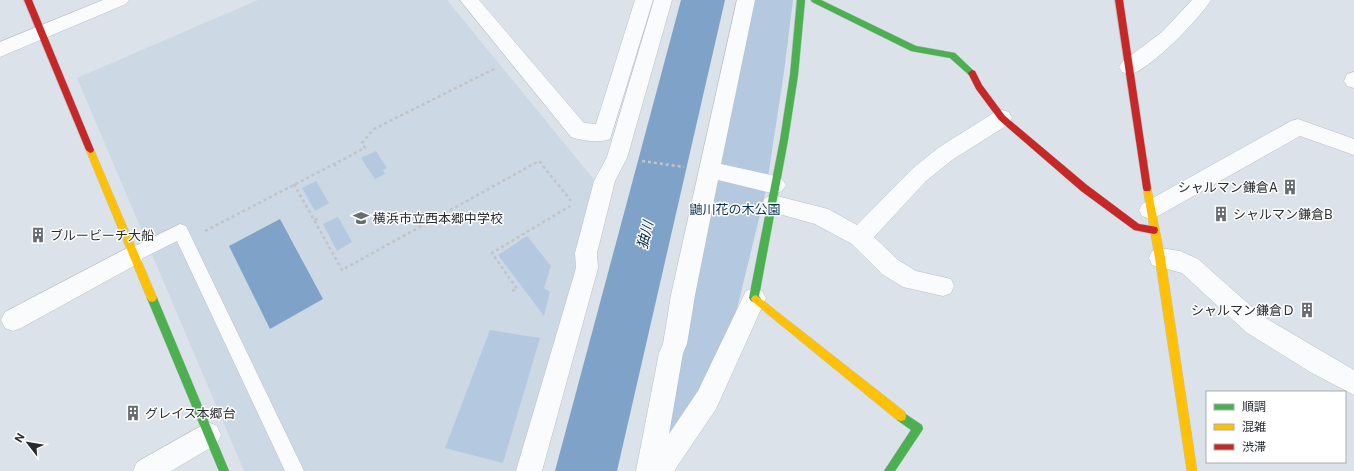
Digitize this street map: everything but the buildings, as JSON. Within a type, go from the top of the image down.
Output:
[{"type":"street","points":[[28,0],[224,471]]},
{"type":"street","points":[[0,50],[120,0]]},
{"type":"street","points":[[469,0],[578,131],[603,133],[644,0]]},
{"type":"street","points":[[529,471],[587,268],[586,252],[606,181],[617,158],[663,0]]},
{"type":"street","points":[[649,471],[709,171],[746,0]]},
{"type":"street","points":[[656,471],[662,467],[707,400],[754,298],[784,140],[794,75],[801,0]]},
{"type":"street","points":[[816,0],[914,49],[952,56],[964,65],[973,75],[979,87],[1002,118],[1072,178],[1137,227],[1154,230]]},
{"type":"street","points":[[1119,0],[1150,210],[1160,258],[1192,471]]},
{"type":"street","points":[[1129,67],[1157,48],[1194,11],[1202,0]]},
{"type":"street","points":[[860,237],[919,175],[946,154],[1002,118]]},
{"type":"street","points":[[1150,210],[1298,127],[1354,147]]},
{"type":"street","points":[[709,171],[774,195],[820,216],[860,237],[890,267],[911,280],[943,286]]},
{"type":"street","points":[[13,320],[133,255]]},
{"type":"street","points":[[1160,258],[1180,261],[1190,266],[1254,324],[1321,365],[1354,383]]},
{"type":"street","points":[[754,298],[918,429],[889,471]]},
{"type":"street","points":[[146,471],[208,435]]},
{"type":"lane","points":[[133,255],[180,231],[295,471]]},
{"type":"path","points":[[185,241],[365,148],[362,143],[374,129],[501,66]]},
{"type":"path","points":[[617,158],[709,171]]},
{"type":"path","points":[[294,184],[342,270],[539,161],[574,204],[492,253],[517,289],[512,291]]},
{"type":"path","points":[[334,164],[338,169]]},
{"type":"path","points":[[315,220],[319,218]]},
{"type":"shaded area","name":"横浜市立西本郷中学校","points":[[258,0],[447,0],[596,182],[575,254],[580,268],[520,471],[244,471],[77,78]]},
{"type":"shaded area","points":[[280,219],[323,299],[270,329],[229,246]]},
{"type":"green space","name":"鼬川花の木公園","points":[[753,0],[793,0],[768,177],[718,166]]},
{"type":"green space","points":[[376,151],[387,168],[383,170],[385,174],[375,179],[361,158]]},
{"type":"green space","name":"鼬川花の木公園","points":[[715,176],[766,190],[735,317],[698,395],[662,447]]},
{"type":"green space","points":[[316,181],[329,203],[315,211],[302,188]]},
{"type":"green space","points":[[338,217],[352,242],[337,251],[323,224]]},
{"type":"green space","points":[[527,236],[551,266],[544,288],[550,292],[544,316],[498,255]]},
{"type":"green space","points":[[490,330],[540,338],[503,463],[445,448]]},
{"type":"waterway","name":"㹨川","points":[[586,471],[703,0]]},
{"type":"traffic: fast","points":[[756,299],[754,298],[784,140],[794,75],[801,0]]},
{"type":"traffic: fast","points":[[815,0],[914,49],[952,55],[972,73]]},
{"type":"traffic: fast","points":[[152,298],[224,471]]},
{"type":"traffic: fast","points":[[889,471],[918,429],[901,416]]},
{"type":"traffic: slow","points":[[90,150],[152,298]]},
{"type":"traffic: slow","points":[[1147,188],[1160,258],[1192,471]]},
{"type":"traffic: slow","points":[[756,299],[901,416]]},
{"type":"traffic: jam","points":[[28,0],[90,150]]},
{"type":"traffic: jam","points":[[1119,0],[1147,188]]},
{"type":"traffic: jam","points":[[972,73],[979,87],[1002,118],[1084,188],[1137,227],[1154,230]]},
{"type":"place","name":"シャルマン鎌倉A","points":[[1290,187]]},
{"type":"place","name":"シャルマン鎌倉B","points":[[1221,214]]},
{"type":"place","name":"横浜市立西本郷中学校","points":[[361,218]]},
{"type":"place","name":"ブルービーチ大船","points":[[38,235]]},
{"type":"place","name":"シャルマン鎌倉Ｄ","points":[[1307,310]]},
{"type":"place","name":"グレイス本郷台","points":[[133,413]]}]
